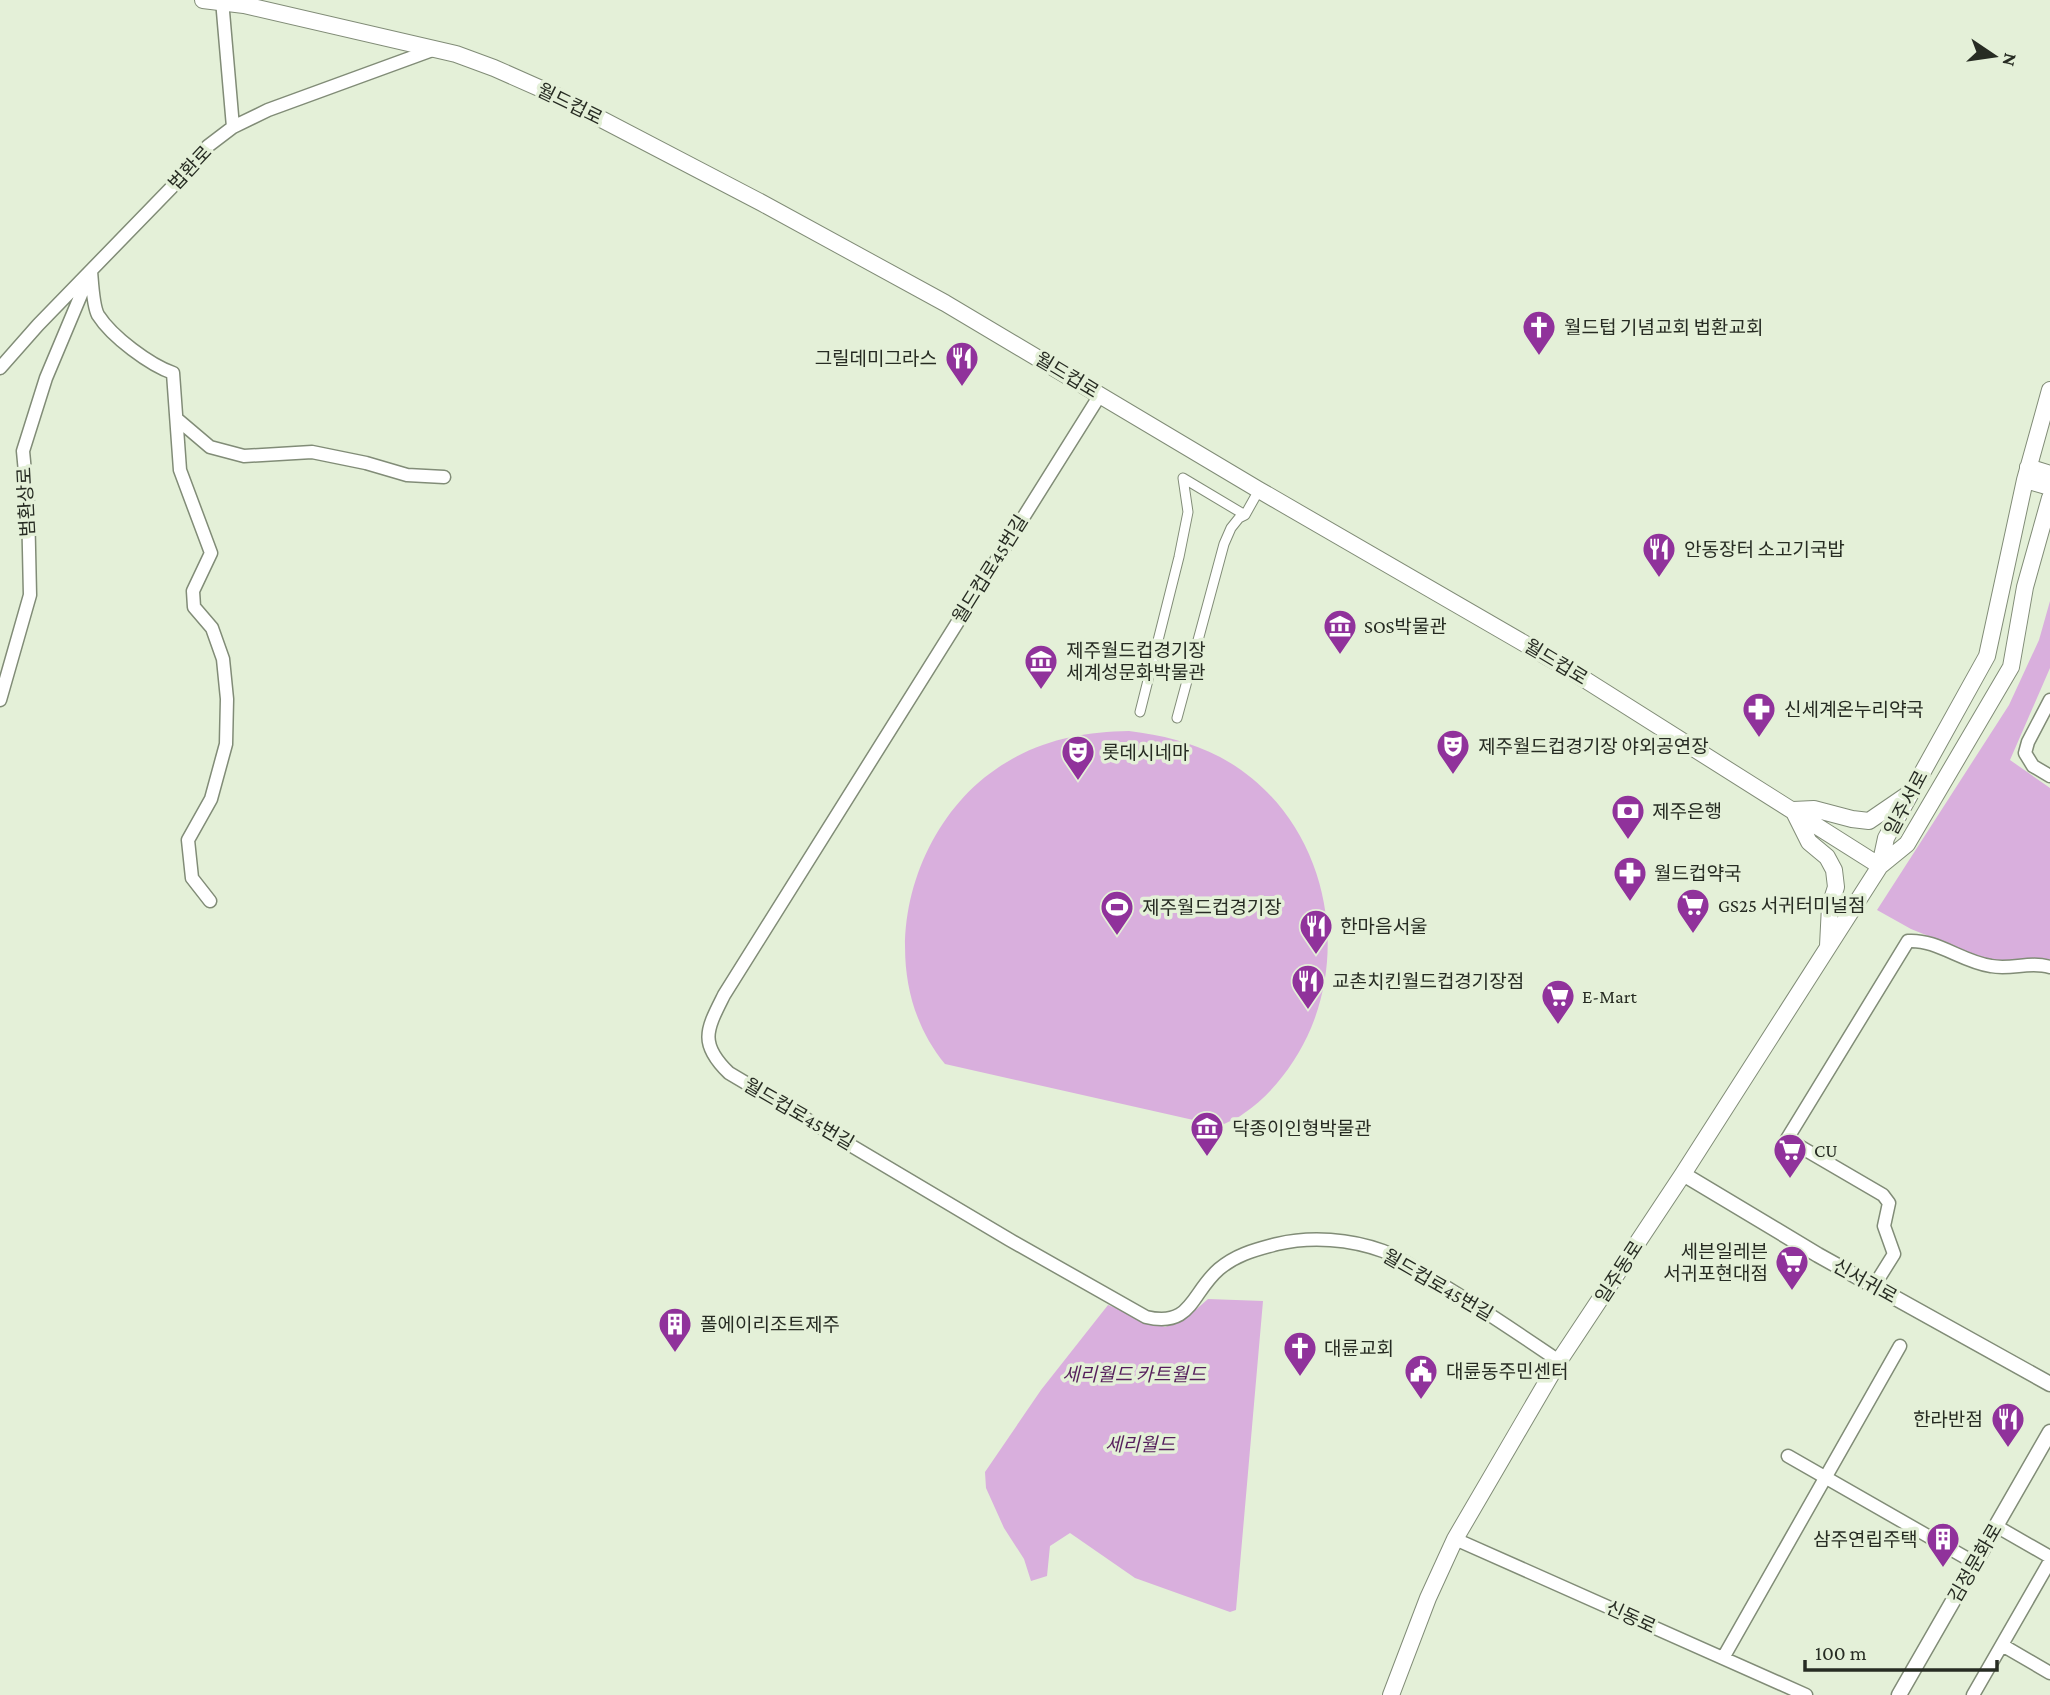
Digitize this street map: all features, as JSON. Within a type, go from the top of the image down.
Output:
[{"type":"main road","name":"월드컵로","points":[[204,0],[244,5],[456,54],[555,95],[946,303],[1259,490],[1564,667],[1880,866]]},
{"type":"main road","name":"일주서로","points":[[1880,866],[1885,838],[1987,656],[2026,474],[2050,390]]},
{"type":"main road","points":[[2026,474],[2050,474]]},
{"type":"main road","points":[[2026,474],[2050,487]]},
{"type":"main road","name":"일주서로","points":[[1880,866],[1908,844],[2011,667],[2025,587],[2050,498]]},
{"type":"main road","points":[[2025,587],[2040,552],[2050,537]]},
{"type":"main road","points":[[1828,949],[1830,906],[1836,887],[1834,870],[1827,857],[1809,842],[1793,810],[1814,809],[1869,821],[1912,792]]},
{"type":"main road","name":"일주동로","points":[[1391,1695],[1428,1598],[1455,1539],[1559,1362],[1880,866]]},
{"type":"street","points":[[222,1],[233,127]]},
{"type":"street","name":"법환로","points":[[0,368],[208,146],[233,127],[268,110],[435,49]]},
{"type":"street","points":[[90,271],[97,314],[125,345],[173,373],[180,470],[211,553],[193,591],[194,607],[212,628],[223,659],[227,699],[226,744],[211,799],[188,840],[192,878],[210,901]]},
{"type":"street","name":"범환상로","points":[[0,700],[30,595],[28,504],[23,451],[46,378],[90,271]]},
{"type":"street","name":"월드컵로45번길","points":[[1100,395],[724,995],[709,1024],[708,1034],[715,1057],[729,1073],[1146,1317],[1163,1320],[1180,1316],[1217,1271],[1246,1251],[1290,1241],[1345,1241],[1384,1251],[1401,1259],[1559,1362]]},
{"type":"street","points":[[177,419],[210,447],[244,456],[312,452],[407,475],[444,477]]},
{"type":"street","points":[[1140,712],[1188,512],[1183,478],[1245,515]]},
{"type":"street","points":[[1177,718],[1224,544],[1231,528],[1245,515],[1259,490]]},
{"type":"street","points":[[2050,700],[2028,741],[2025,753],[2033,766],[2050,776]]},
{"type":"street","points":[[1874,1286],[1894,1254],[1884,1226],[1889,1207],[1886,1198],[1787,1139],[1908,941],[1920,940],[1990,966],[2037,963],[2050,967]]},
{"type":"street","name":"신서귀로","points":[[1683,1174],[1874,1286],[2050,1384]]},
{"type":"street","points":[[1723,1658],[1899,1346]]},
{"type":"street","name":"김정문화로","points":[[1899,1695],[2050,1432]]},
{"type":"street","points":[[1788,1456],[1975,1563]]},
{"type":"street","points":[[1973,1695],[2050,1559],[1996,1526]]},
{"type":"street","name":"신동로","points":[[1455,1539],[1806,1695]]},
{"type":"street","points":[[2002,1645],[2050,1673]]},
{"type":"green space","points":[[2050,601],[2050,668],[2010,760],[2050,788],[2050,959],[1993,962],[1911,929],[1877,910],[2009,705],[2039,640]]},
{"type":"green space","name":"제주월드컵경기장","points":[[1129,731],[1165,737],[1198,747],[1220,757],[1253,779],[1280,807],[1302,839],[1317,875],[1326,913],[1328,951],[1323,990],[1311,1028],[1299,1053],[1264,1097],[1241,1116],[1220,1126],[945,1064],[922,1027],[909,986],[905,943],[910,900],[924,859],[945,821],[973,788],[1007,762],[1051,742],[1081,735]]},
{"type":"green space","name":"세리월드","points":[[1208,1299],[1263,1301],[1236,1610],[1230,1612],[1135,1578],[1070,1533],[1050,1546],[1047,1576],[1031,1581],[1024,1559],[1004,1528],[986,1488],[985,1472],[1041,1390],[1108,1305],[1165,1327],[1184,1320]]},
{"type":"place","name":"월드텁 기념교회 법환교회","points":[[1539,357]]},
{"type":"place","name":"그릴데미그라스","points":[[962,388]]},
{"type":"place","name":"안동장터 소고기국밥","points":[[1659,579]]},
{"type":"place","name":"SOS박물관","points":[[1340,656]]},
{"type":"place","name":"제주월드컵경기장 세계성문화박물관","points":[[1041,691]]},
{"type":"place","name":"신세계온누리약국","points":[[1759,739]]},
{"type":"place","name":"제주월드컵경기장 야외공연장","points":[[1453,776]]},
{"type":"place","name":"롯데시네마","points":[[1078,782]]},
{"type":"place","name":"제주은행","points":[[1628,841]]},
{"type":"place","name":"월드컵약국","points":[[1630,903]]},
{"type":"place","name":"GS25 서귀터미널점","points":[[1693,935]]},
{"type":"place","name":"제주월드컵경기장","points":[[1117,937]]},
{"type":"place","name":"한마음서울","points":[[1316,956]]},
{"type":"place","name":"교촌치킨월드컵경기장점","points":[[1308,1011]]},
{"type":"place","name":"E-Mart","points":[[1558,1026]]},
{"type":"place","name":"닥종이인형박물관","points":[[1207,1158]]},
{"type":"place","name":"CU","points":[[1790,1180]]},
{"type":"place","name":"세븐일레븐 서귀포현대점","points":[[1792,1292]]},
{"type":"place","name":"폴에이리조트제주","points":[[675,1354]]},
{"type":"place","name":"대륜교회","points":[[1300,1378]]},
{"type":"place","name":"대륜동주민센터","points":[[1421,1401]]},
{"type":"place","name":"한라반점","points":[[2008,1449]]},
{"type":"place","name":"삼주연립주택","points":[[1943,1569]]},
{"type":"park label","name":"세리월드 카트월드","points":[[1134,1374]]}]
